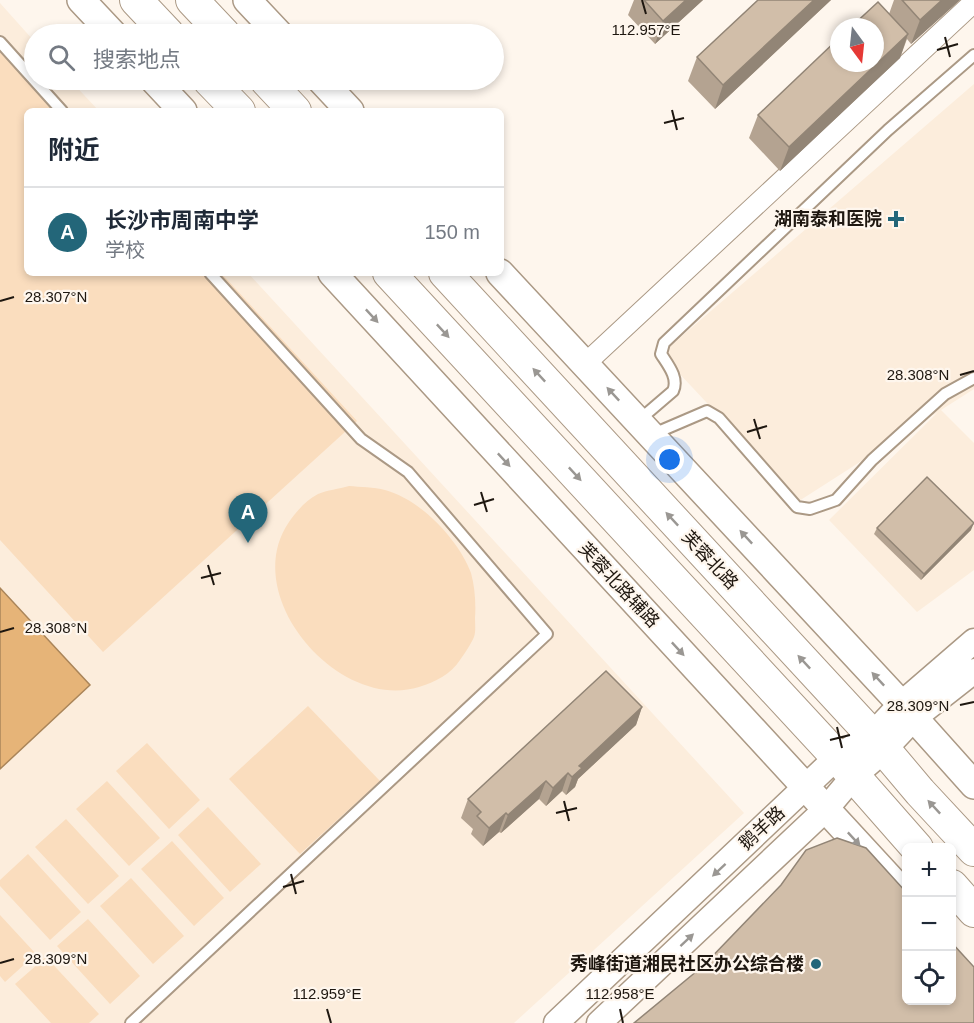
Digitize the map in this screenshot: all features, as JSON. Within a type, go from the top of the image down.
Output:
[{"type":"main road","points":[[81,0],[104,24]]},
{"type":"main road","points":[[136,0],[159,24]]},
{"type":"main road","points":[[192,0],[215,24]]},
{"type":"main road","points":[[247,0],[270,24]]},
{"type":"main road","points":[[163,90],[180,108]]},
{"type":"main road","points":[[218,90],[235,108]]},
{"type":"main road","points":[[275,90],[292,108]]},
{"type":"main road","points":[[330,90],[347,108]]},
{"type":"main road","name":"芙蓉北路辅路","points":[[335,276],[902,892]]},
{"type":"main road","points":[[392,276],[845,767],[912,843]]},
{"type":"main road","name":"芙蓉北路","points":[[448,276],[974,850]]},
{"type":"main road","points":[[503,276],[908,711],[974,785]]},
{"type":"main road","points":[[956,891],[974,911]]},
{"type":"street","points":[[585,364],[974,2]]},
{"type":"street","name":"鹅羊路","points":[[556,1023],[806,788],[845,767],[878,743],[974,641]]},
{"type":"street","name":"鹅羊路","points":[[908,711],[974,671]]},
{"type":"street","name":"鹅羊路","points":[[599,1023],[826,809],[845,767]]},
{"type":"lane","points":[[0,42],[24,69]]},
{"type":"lane","points":[[645,428],[676,385],[661,354],[664,343],[888,130],[974,55]]},
{"type":"lane","points":[[43,90],[59,108]]},
{"type":"lane","points":[[131,1023],[547,634],[408,472],[361,439],[213,276]]},
{"type":"lane","points":[[645,428],[707,411],[719,418],[797,507],[810,509],[836,500],[872,460],[945,394],[974,378]]},
{"type":"shaded area","points":[[0,3],[24,30],[24,90],[79,90],[96,108],[24,108],[24,276],[251,276],[744,813],[514,1023],[0,1023]]},
{"type":"shaded area","points":[[0,35],[24,61],[24,90],[51,90],[68,108],[24,108],[24,276],[224,276],[357,421],[103,652],[0,540]]},
{"type":"shaded area","name":"湖南泰和医院","points":[[974,84],[974,389],[941,410],[974,443],[974,570],[917,612],[829,520],[938,412],[799,501],[661,354]]},
{"type":"shaded area","points":[[349,486],[385,490],[412,502],[437,522],[448,535],[471,573],[475,602],[474,637],[456,665],[431,683],[419,687],[388,690],[358,682],[329,665],[305,642],[287,613],[277,583],[277,551],[289,522],[302,506],[318,494]]},
{"type":"shaded area","points":[[0,588],[90,685],[0,769]]},
{"type":"shaded area","points":[[308,706],[380,781],[300,854],[229,779]]},
{"type":"shaded area","points":[[147,743],[200,800],[169,829],[116,771]]},
{"type":"shaded area","points":[[107,781],[160,838],[129,866],[76,809]]},
{"type":"shaded area","points":[[208,807],[261,864],[230,892],[178,835]]},
{"type":"shaded area","points":[[66,819],[119,876],[88,904],[35,847]]},
{"type":"shaded area","points":[[172,841],[224,898],[194,926],[141,869]]},
{"type":"shaded area","points":[[28,854],[81,912],[50,940],[0,886],[0,880]]},
{"type":"shaded area","points":[[131,878],[184,936],[153,964],[100,906]]},
{"type":"shaded area","points":[[0,915],[36,954],[5,982],[0,976]]},
{"type":"shaded area","points":[[88,919],[140,976],[110,1004],[57,946]]},
{"type":"shaded area","points":[[46,957],[99,1014],[89,1023],[51,1023],[15,984]]},
{"type":"building","points":[[644,0],[686,0],[663,21]]},
{"type":"building","points":[[758,0],[814,0],[723,85],[697,57]]},
{"type":"building","points":[[902,0],[942,0],[920,20]]},
{"type":"building","points":[[878,2],[908,34],[884,57],[884,18],[861,18]]},
{"type":"building","points":[[830,47],[830,72],[868,72],[789,147],[758,115]]},
{"type":"building","points":[[927,477],[974,523],[924,574],[877,528]]},
{"type":"building","points":[[606,671],[642,707],[579,766],[582,768],[572,777],[568,773],[553,788],[546,781],[508,815],[506,813],[489,828],[477,816],[481,812],[468,799]]},
{"type":"building","name":"秀峰街道湘民社区办公综合楼","points":[[837,838],[866,848],[902,888],[902,1005],[956,1005],[956,947],[974,967],[974,1023],[634,1023],[703,966],[781,885],[806,850]]},
{"type":"place","name":"湖南泰和医院","points":[[896,219]]},
{"type":"place","name":"长沙市周南中学","points":[[248,543]]},
{"type":"place","name":"秀峰街道湘民社区办公综合楼","points":[[816,964]]}]
